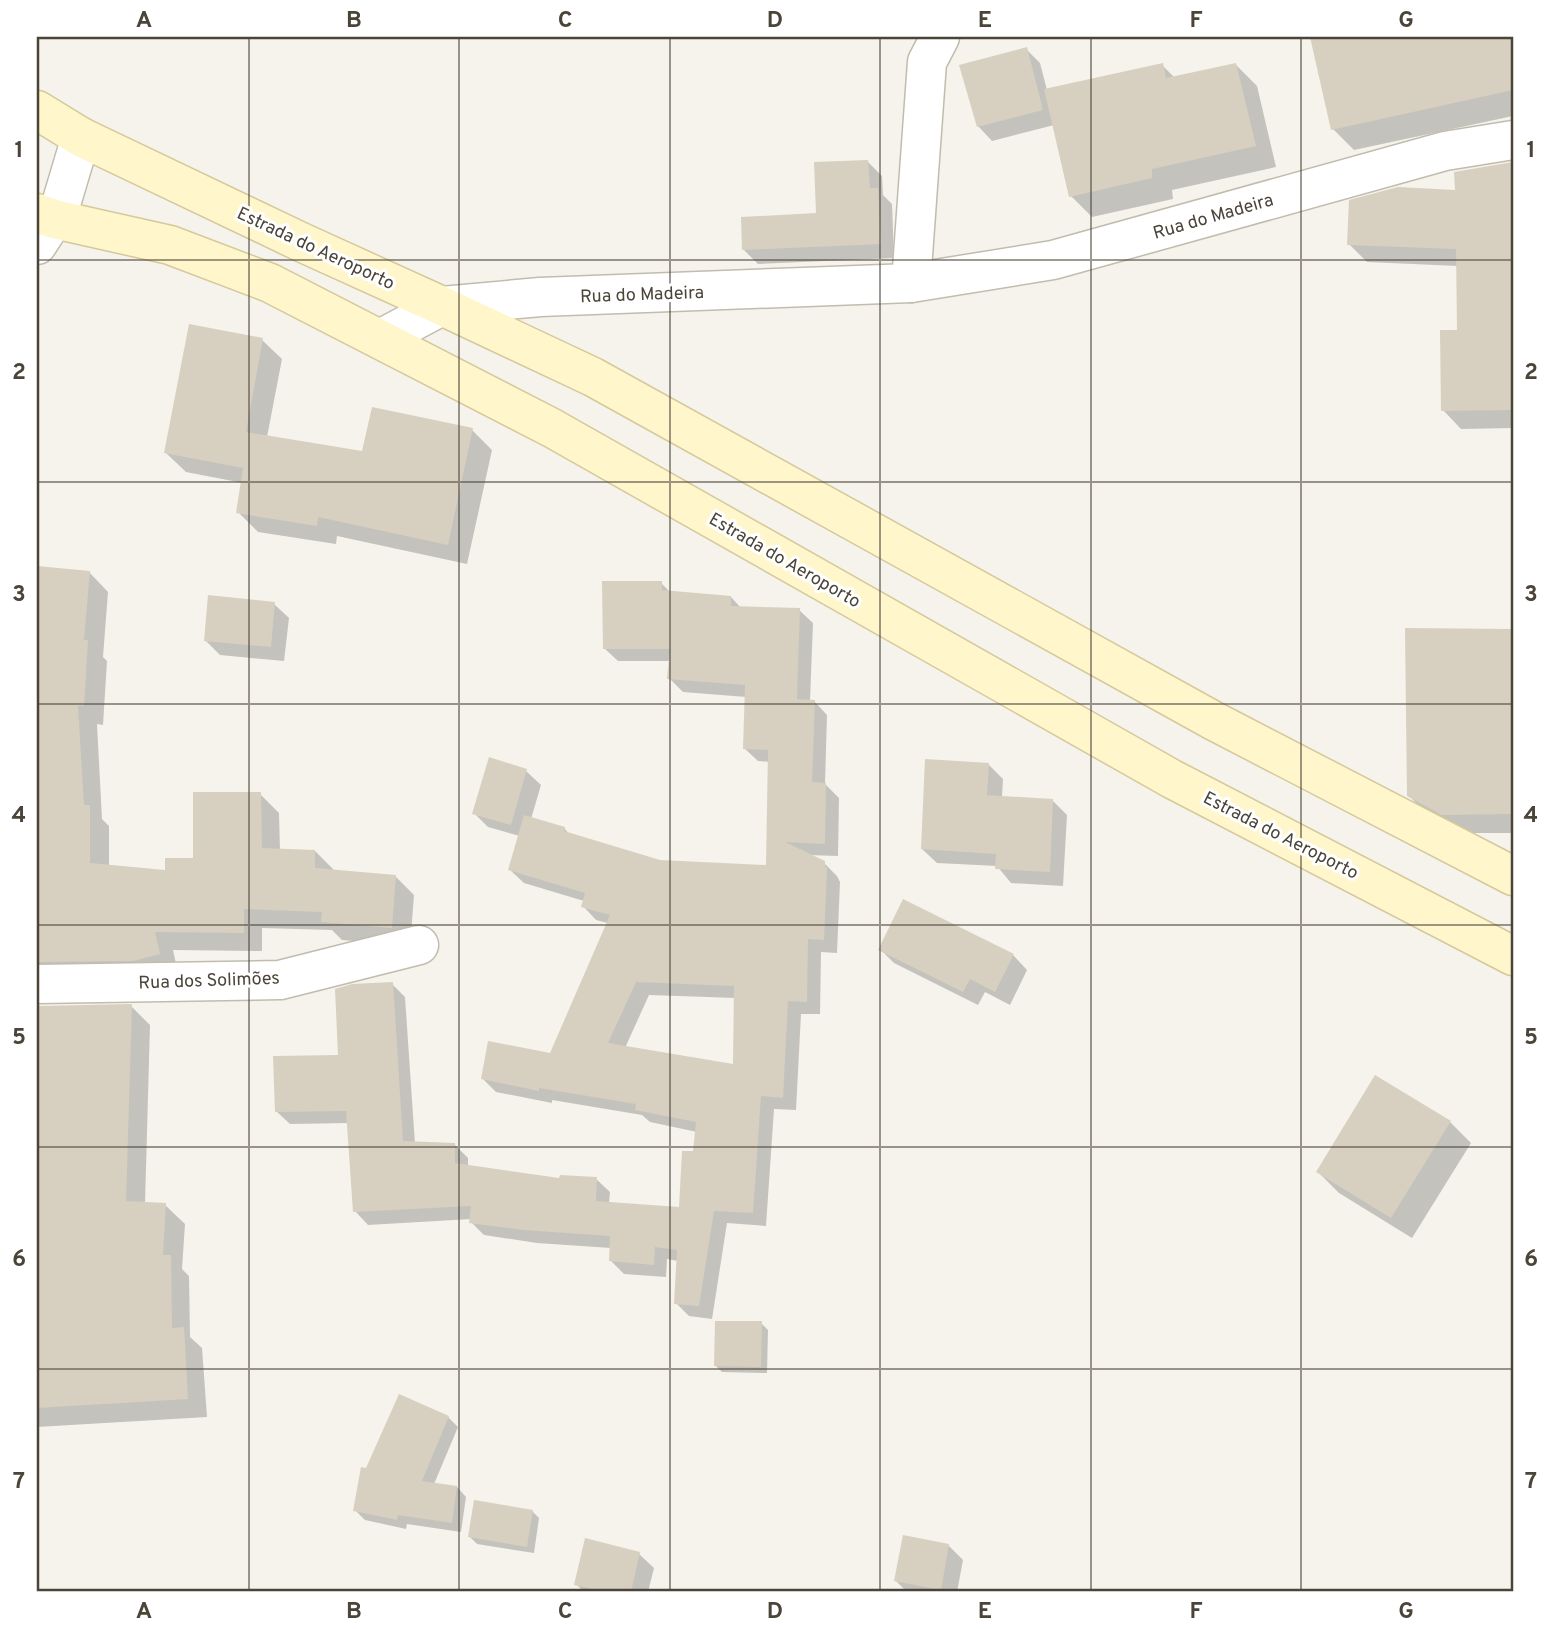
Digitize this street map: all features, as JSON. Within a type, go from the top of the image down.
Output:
[{"type":"main road","name":"Estrada do Aeroporto","points":[[37,110],[80,137],[593,377],[1214,721],[1513,876]]},
{"type":"main road","name":"Estrada do Aeroporto","points":[[43,226],[170,245],[270,283],[552,428],[1172,779],[1513,956]]},
{"type":"street","points":[[911,284],[927,62],[940,37]]},
{"type":"street","points":[[43,226],[80,137]]},
{"type":"street","name":"Rua do Madeira","points":[[380,339],[442,306],[540,297],[911,284],[1054,260],[1445,151],[1513,140]]},
{"type":"street","name":"Rua dos Solimões","points":[[37,984],[281,980],[419,945]]},
{"type":"building","points":[[1310,37],[1513,37],[1513,90],[1331,130]]},
{"type":"building","points":[[1027,47],[1043,110],[977,127],[959,65]]},
{"type":"building","points":[[1163,63],[1166,78],[1236,63],[1256,146],[1152,169],[1152,178],[1069,197],[1044,89]]},
{"type":"building","points":[[868,160],[870,188],[878,188],[881,244],[742,250],[741,217],[816,213],[814,162]]},
{"type":"building","points":[[1513,162],[1513,410],[1441,411],[1440,330],[1457,330],[1456,249],[1347,245],[1349,200],[1398,187],[1455,190],[1454,172]]},
{"type":"building","points":[[189,324],[263,338],[246,432],[362,451],[372,407],[473,428],[448,545],[318,517],[317,526],[236,513],[243,468],[164,453]]},
{"type":"building","points":[[37,566],[90,571],[84,640],[88,640],[84,706],[78,706],[84,805],[90,805],[90,863],[165,870],[165,858],[193,858],[193,792],[261,792],[262,848],[315,850],[315,868],[396,875],[392,928],[321,922],[322,912],[244,909],[244,933],[155,932],[160,954],[133,961],[37,962]]},
{"type":"building","points":[[602,581],[662,581],[662,590],[731,596],[731,606],[800,608],[797,699],[815,700],[812,782],[826,783],[825,844],[785,842],[825,861],[824,940],[808,939],[807,1002],[788,1001],[783,1098],[761,1096],[753,1213],[714,1211],[699,1306],[674,1304],[677,1250],[655,1247],[654,1265],[609,1261],[610,1236],[469,1223],[471,1206],[353,1212],[346,1111],[275,1112],[273,1056],[338,1055],[335,989],[352,984],[393,982],[403,1141],[455,1143],[455,1163],[559,1178],[560,1175],[597,1177],[596,1201],[679,1207],[682,1151],[693,1151],[696,1122],[635,1110],[636,1104],[539,1088],[539,1091],[481,1079],[488,1041],[550,1053],[610,915],[581,907],[585,893],[508,870],[524,815],[565,827],[564,831],[660,860],[766,865],[768,750],[743,749],[745,685],[667,679],[670,649],[603,649]],"holes":[[[636,982],[734,986],[733,1064],[608,1043]]]},
{"type":"building","points":[[208,595],[275,602],[271,647],[204,641]]},
{"type":"building","points":[[1405,628],[1513,629],[1513,814],[1442,815],[1407,796]]},
{"type":"building","points":[[489,757],[527,769],[511,825],[472,814]]},
{"type":"building","points":[[925,759],[989,763],[987,795],[1053,799],[1050,872],[995,869],[996,854],[921,849]]},
{"type":"building","points":[[903,899],[1014,954],[995,992],[970,979],[963,992],[878,950]]},
{"type":"building","points":[[132,1004],[126,1201],[166,1203],[163,1255],[171,1255],[172,1328],[184,1327],[188,1399],[37,1408],[37,1006]]},
{"type":"building","points":[[1375,1075],[1451,1121],[1391,1218],[1316,1172]]},
{"type":"building","points":[[715,1321],[762,1321],[761,1367],[714,1366]]},
{"type":"building","points":[[399,1394],[449,1416],[422,1481],[457,1486],[452,1523],[398,1515],[397,1520],[353,1511],[361,1467],[366,1468]]},
{"type":"building","points":[[474,1500],[533,1510],[527,1547],[468,1537]]},
{"type":"building","points":[[903,1535],[949,1544],[941,1590],[894,1581]]},
{"type":"building","points":[[585,1538],[640,1552],[631,1592],[605,1592],[574,1585]]}]
